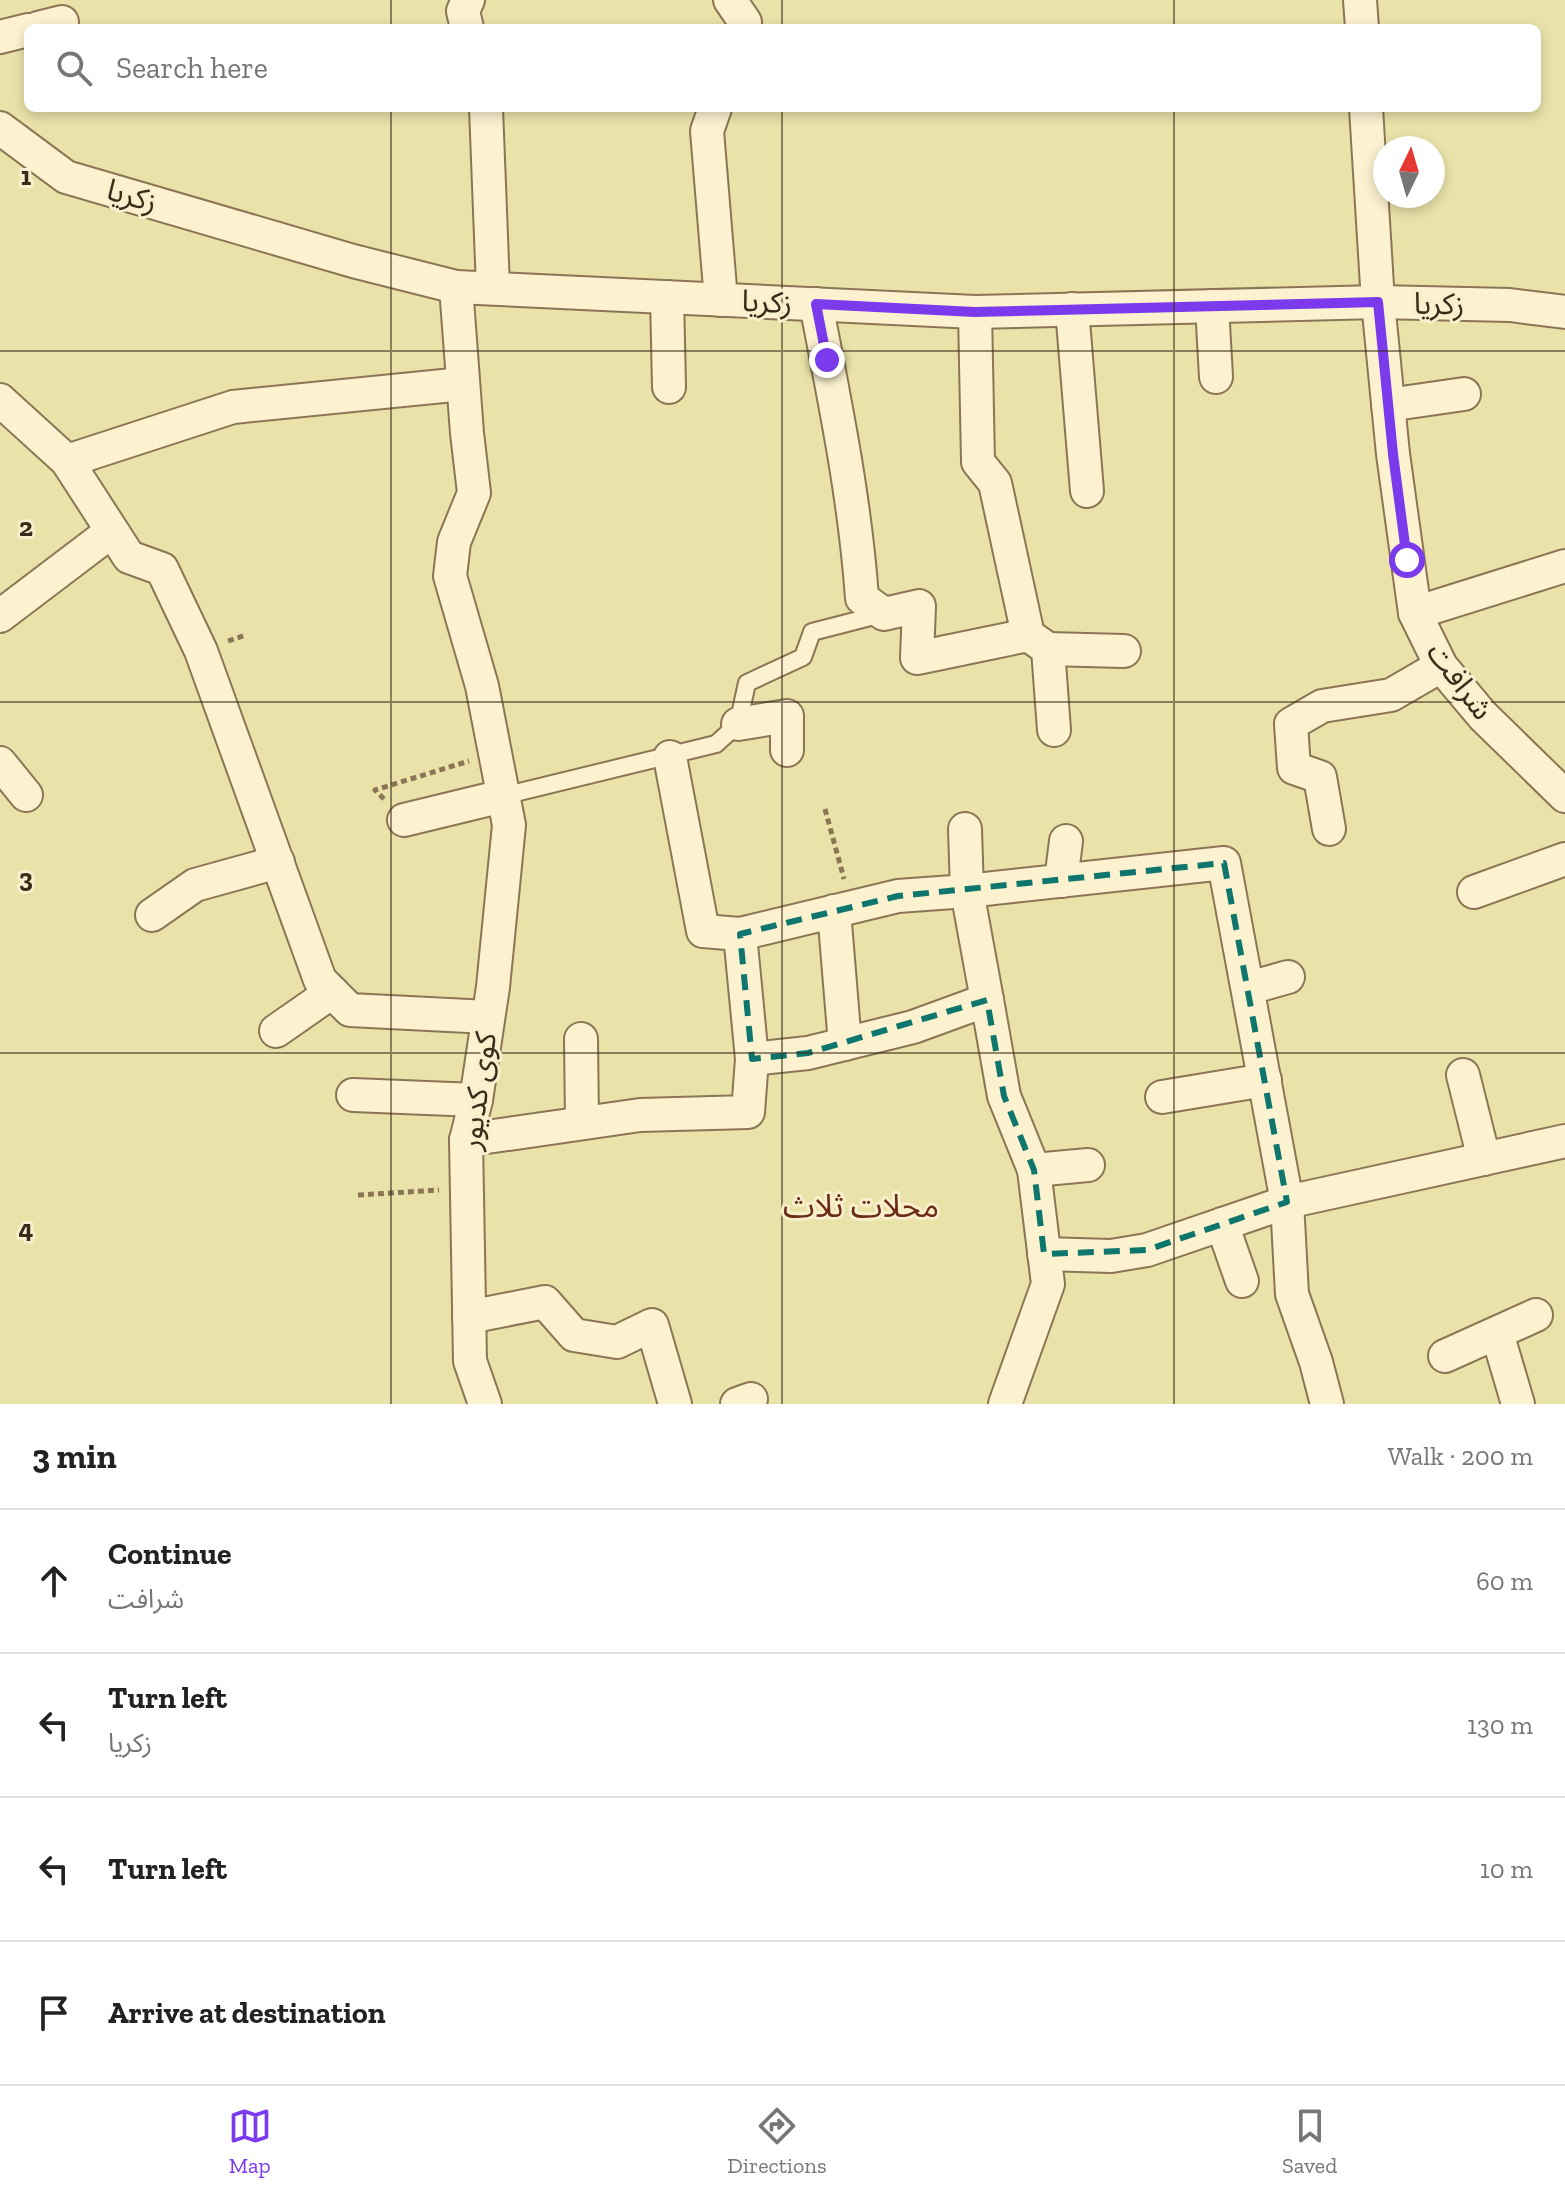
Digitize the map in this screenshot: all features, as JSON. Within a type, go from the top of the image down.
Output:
[{"type":"street","points":[[466,24],[463,11],[468,0]]},
{"type":"street","points":[[730,0],[744,24]]},
{"type":"street","points":[[1360,0],[1362,24]]},
{"type":"street","points":[[0,37],[24,31]]},
{"type":"street","points":[[486,112],[493,288]]},
{"type":"street","points":[[714,112],[707,131],[721,300]]},
{"type":"street","name":"شرافت","points":[[1366,112],[1388,405],[1415,613],[1441,666],[1483,716],[1561,786]]},
{"type":"street","name":"زکریا","points":[[0,128],[66,177],[353,261],[456,287],[975,312],[1378,302],[1510,305],[1565,312]]},
{"type":"street","name":"کوی کدیور","points":[[456,287],[474,493],[454,542],[450,576],[482,686],[506,810],[488,1017],[476,1100],[466,1140],[470,1361],[485,1404]]},
{"type":"street","points":[[667,297],[669,387]]},
{"type":"street","points":[[816,304],[843,443],[859,548],[862,598],[884,614],[919,606],[917,658],[1038,642],[1124,651]]},
{"type":"street","points":[[1212,306],[1216,377]]},
{"type":"street","points":[[1072,309],[1087,491]]},
{"type":"street","points":[[975,312],[978,462],[995,483],[1038,642],[1054,730]]},
{"type":"street","points":[[67,461],[233,407],[463,384]]},
{"type":"street","points":[[1388,405],[1464,394]]},
{"type":"street","points":[[0,400],[67,461],[129,557],[162,569],[201,651],[320,980],[350,1010],[488,1017]]},
{"type":"street","points":[[0,616],[112,531]]},
{"type":"street","points":[[1415,613],[1565,566]]},
{"type":"street","points":[[1329,829],[1320,777],[1294,768],[1291,724],[1322,706],[1391,695],[1441,666]]},
{"type":"street","points":[[738,724],[787,716],[787,750]]},
{"type":"street","points":[[670,757],[703,931],[740,934],[898,896],[1224,863],[1287,1202],[1292,1294],[1327,1404]]},
{"type":"street","points":[[0,763],[26,795]]},
{"type":"street","points":[[404,820],[506,810]]},
{"type":"street","points":[[965,829],[967,891],[1004,1096],[1034,1170],[1048,1284],[1005,1404]]},
{"type":"street","points":[[1061,881],[1066,841]]},
{"type":"street","points":[[1474,892],[1565,859]]},
{"type":"street","points":[[152,915],[195,885],[278,862]]},
{"type":"street","points":[[843,909],[845,1044]]},
{"type":"street","points":[[466,1140],[640,1115],[748,1112],[752,1059],[740,934]]},
{"type":"street","points":[[1249,988],[1288,977]]},
{"type":"street","points":[[276,1031],[332,992]]},
{"type":"street","points":[[752,1059],[808,1053],[913,1027],[987,1000]]},
{"type":"street","points":[[581,1039],[582,1122]]},
{"type":"street","points":[[1463,1075],[1484,1159]]},
{"type":"street","points":[[1162,1097],[1265,1080]]},
{"type":"street","points":[[353,1095],[476,1100]]},
{"type":"street","points":[[1044,1254],[1111,1256],[1147,1250],[1287,1202],[1565,1141]]},
{"type":"street","points":[[1034,1170],[1088,1165]]},
{"type":"street","points":[[1222,1224],[1242,1281]]},
{"type":"street","points":[[469,1317],[545,1302],[574,1335],[617,1342],[652,1325],[675,1404]]},
{"type":"street","points":[[1445,1356],[1536,1315]]},
{"type":"street","points":[[1497,1333],[1518,1404]]},
{"type":"lane","points":[[506,810],[716,744],[738,724],[747,683],[803,657],[812,632],[884,614]]},
{"type":"path","points":[[404,820],[375,790],[495,753]]},
{"type":"path","points":[[825,809],[843,909]]},
{"type":"path","points":[[358,1195],[468,1188]]},
{"type":"highlighted area","points":[[1224,863],[1287,1202],[1147,1250],[1044,1254],[1034,1170],[1004,1096],[987,1000],[808,1053],[752,1059],[740,934],[898,896]]},
{"type":"shaded area","points":[[0,0],[1565,0],[1565,1404],[0,1404]]},
{"type":"district","name":"محلات ثلاث","points":[[861,1206]]},
{"type":"route","points":[[827,360],[816,304],[975,312],[1378,302],[1407,560]]}]
